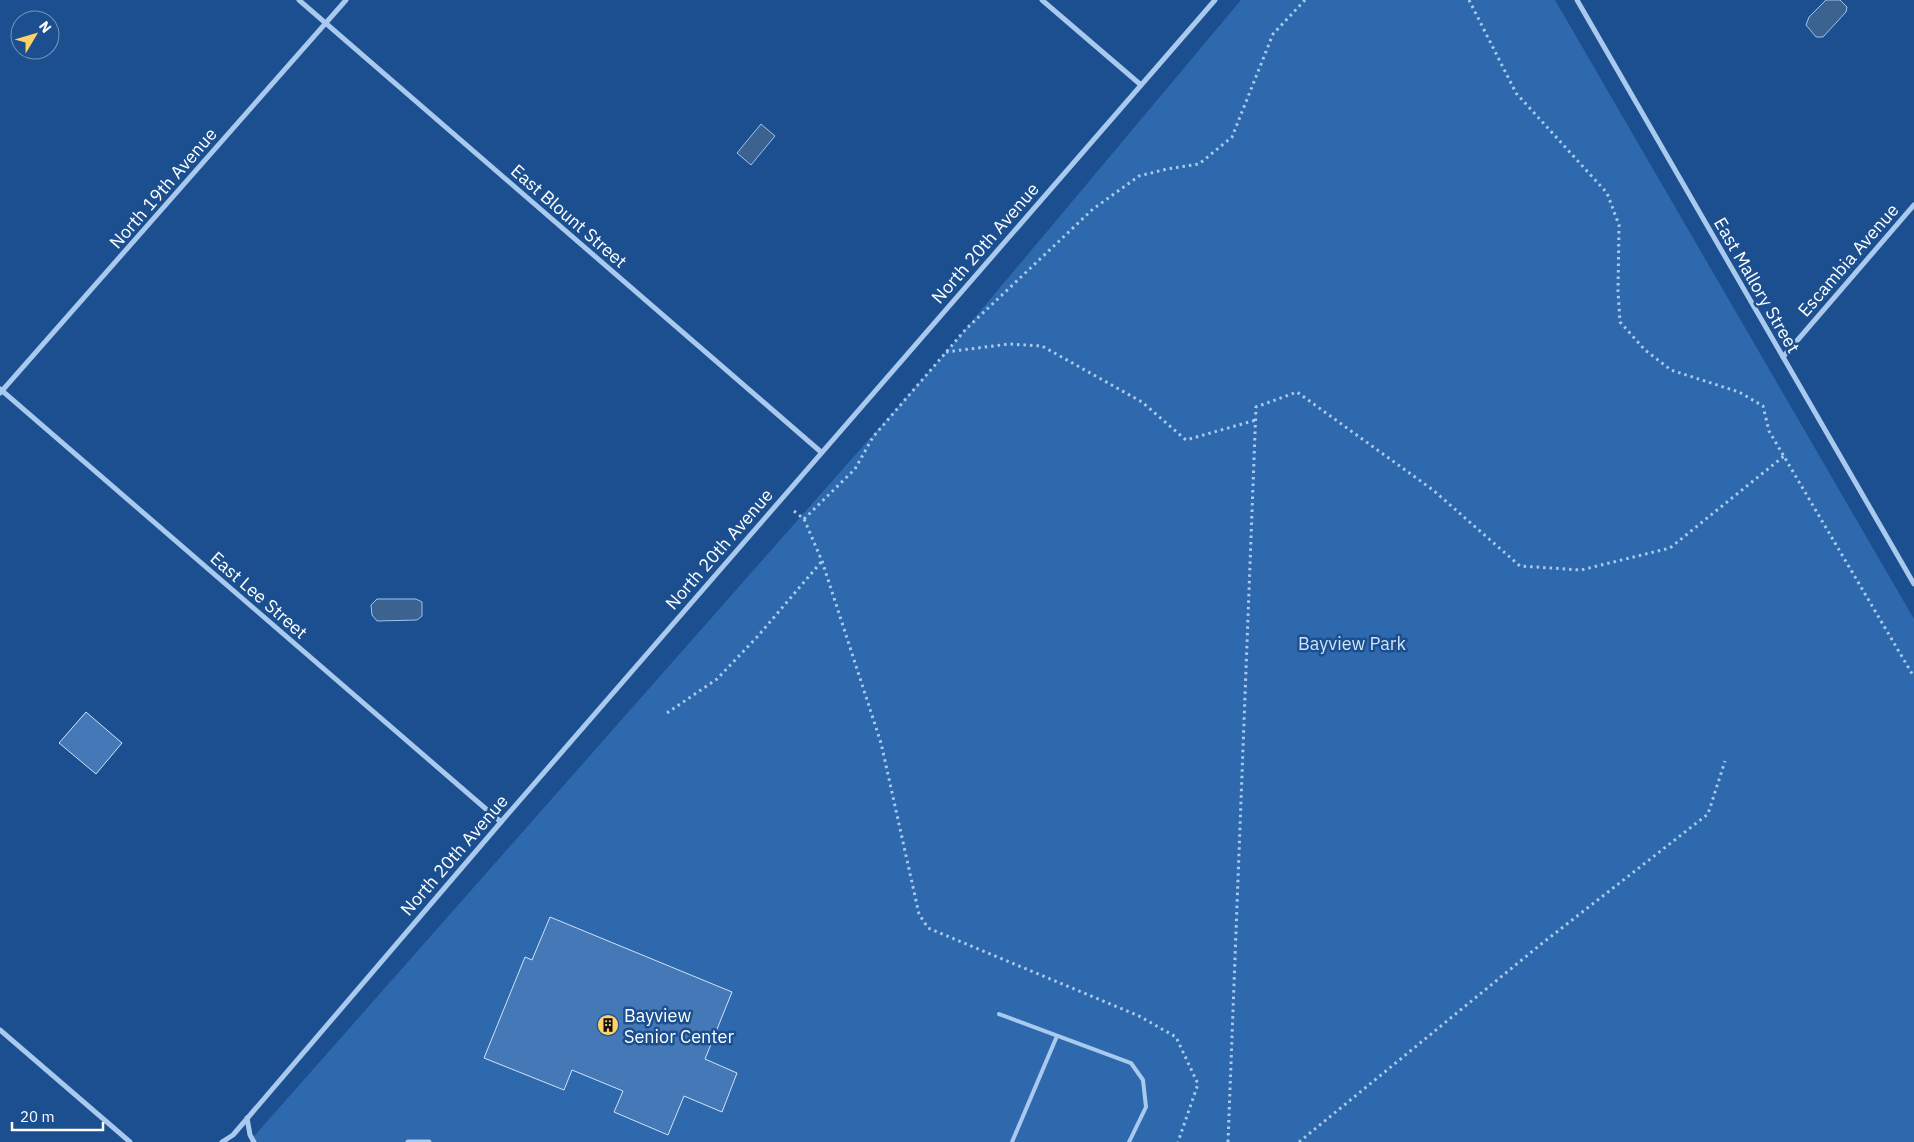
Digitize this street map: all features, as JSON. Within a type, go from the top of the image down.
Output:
[{"type":"street","name":"East Blount Street","points":[[299,0],[821,452]]},
{"type":"street","name":"North 19th Avenue","points":[[1,391],[346,0]]},
{"type":"street","points":[[1042,0],[1141,86]]},
{"type":"street","name":"North 20th Avenue","points":[[222,1142],[233,1135],[500,822],[1214,0]]},
{"type":"street","name":"East Mallory Street","points":[[1577,0],[1914,584]]},
{"type":"street","name":"Escambia Avenue","points":[[1783,356],[1914,205]]},
{"type":"street","name":"East Lee Street","points":[[1,391],[500,822]]},
{"type":"street","points":[[0,1030],[130,1142]]},
{"type":"street","points":[[247,1118],[250,1135],[254,1142]]},
{"type":"street","points":[[408,1142],[429,1142]]},
{"type":"lane","points":[[999,1014],[1131,1063],[1143,1080],[1146,1108],[1129,1142]]},
{"type":"lane","points":[[1012,1142],[1057,1036]]},
{"type":"path","points":[[804,519],[855,469],[874,437],[966,328],[1093,209],[1139,176],[1199,164],[1232,137],[1273,34],[1304,0]]},
{"type":"path","points":[[1469,0],[1516,93],[1607,194],[1619,225],[1618,291],[1620,322],[1645,350],[1671,370],[1739,392],[1762,406],[1769,431],[1914,677]]},
{"type":"path","points":[[946,352],[1009,344],[1042,346],[1142,402],[1186,440],[1256,420]]},
{"type":"path","points":[[1228,1142],[1256,408],[1296,392],[1433,490],[1520,566],[1581,570],[1670,548],[1784,456]]},
{"type":"path","points":[[780,499],[804,519],[822,561],[881,744],[919,914],[928,928],[1139,1016],[1176,1037],[1198,1084],[1178,1142]]},
{"type":"path","points":[[667,713],[717,679],[758,636],[822,561]]},
{"type":"path","points":[[1299,1142],[1540,945],[1708,814],[1725,761]]},
{"type":"green space","name":"Bayview Park","points":[[1241,0],[1555,0],[1914,619],[1914,1142],[249,1142],[946,352]]},
{"type":"shaded area","points":[[1826,0],[1840,0],[1847,7],[1846,12],[1823,37],[1816,37],[1806,25],[1809,17]]},
{"type":"shaded area","points":[[761,124],[775,136],[751,165],[737,153]]},
{"type":"shaded area","points":[[377,599],[416,599],[422,602],[422,616],[417,620],[377,621],[372,615],[371,605]]},
{"type":"building","points":[[86,712],[122,743],[96,774],[59,743]]},
{"type":"building","name":"Bayview Senior Center","points":[[550,917],[732,992],[705,1059],[737,1073],[722,1112],[684,1096],[668,1135],[614,1112],[623,1091],[572,1070],[564,1090],[484,1058],[525,957],[532,960]]},
{"type":"place","name":"Bayview Senior Center","points":[[608,1025]]}]
